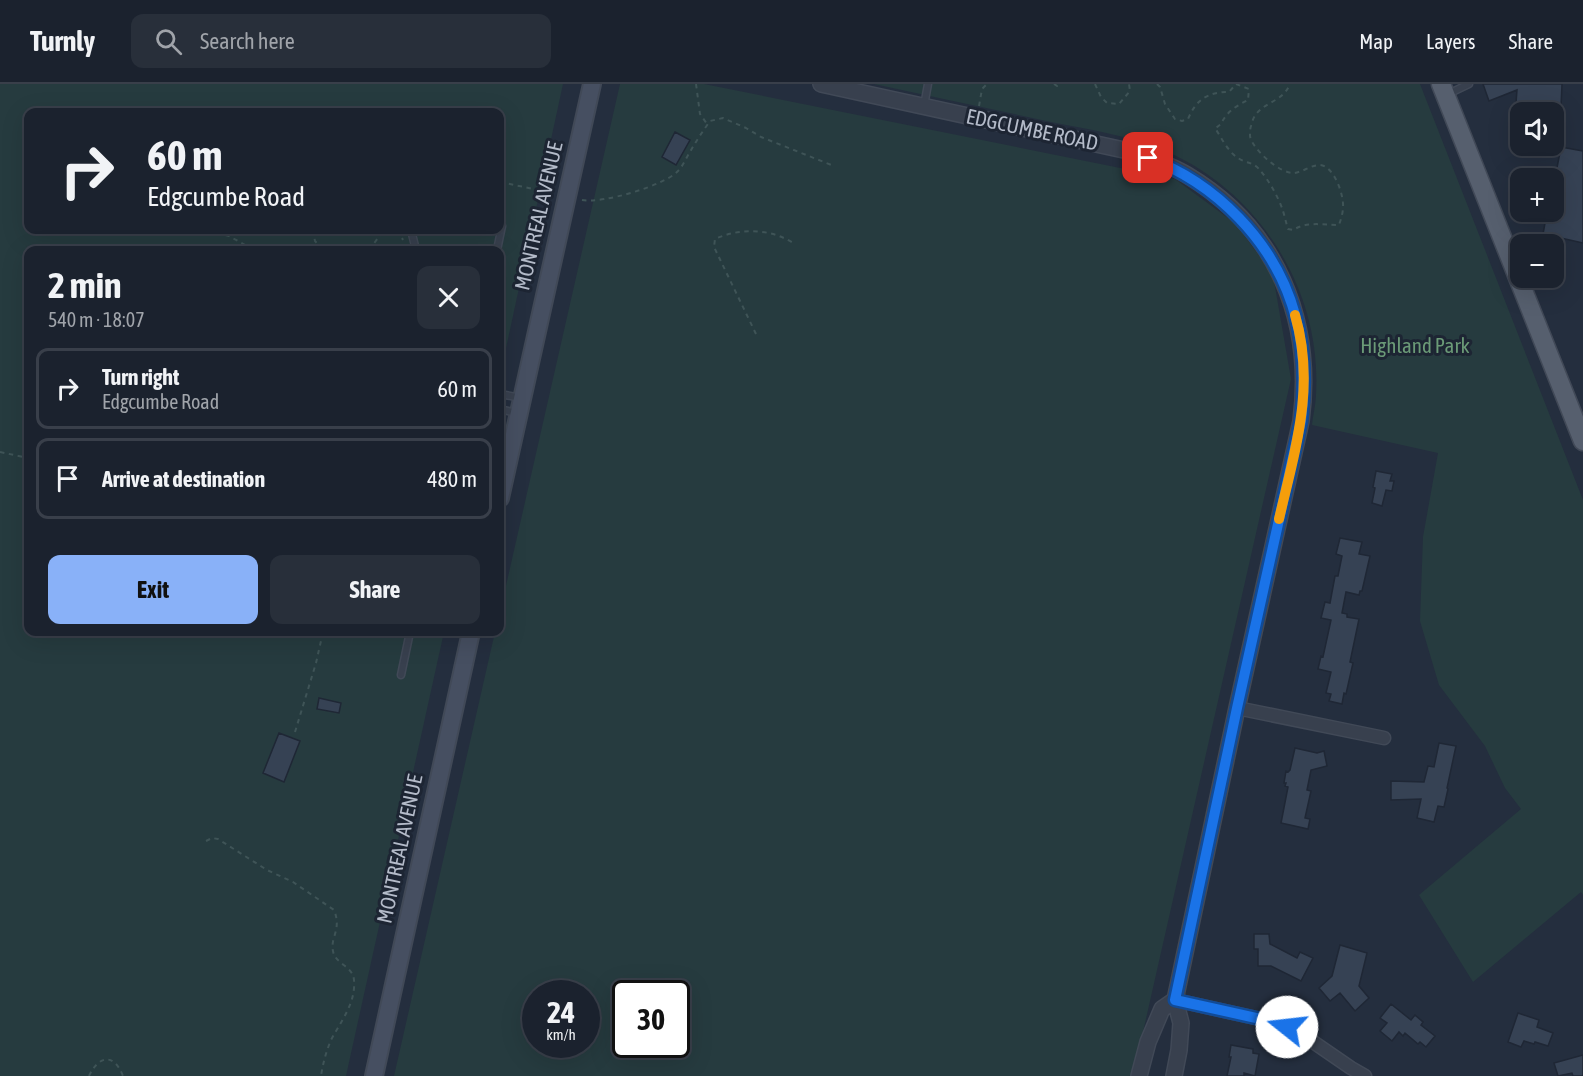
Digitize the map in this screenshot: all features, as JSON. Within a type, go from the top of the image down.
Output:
[{"type":"main road","name":"MONTREAL AVENUE","points":[[504,480],[592,84]]},
{"type":"main road","points":[[1444,90],[1583,441]]},
{"type":"main road","name":"MONTREAL AVENUE","points":[[374,1076],[470,636]]},
{"type":"street","name":"EDGCUMBE ROAD","points":[[821,84],[867,89],[924,106],[1133,152],[1164,163],[1208,189],[1252,230],[1282,277],[1291,300],[1298,326],[1305,375],[1301,421],[1175,1000],[1180,1023],[1179,1050],[1174,1076]]},
{"type":"street","points":[[1237,708],[1384,738]]},
{"type":"street","name":"EDGCUMBE ROAD","points":[[1139,1076],[1148,1042],[1162,1009],[1175,1000]]},
{"type":"street","points":[[1175,1000],[1287,1027],[1365,1076]]},
{"type":"lane","points":[[924,106],[928,84]]},
{"type":"lane","points":[[1444,90],[1469,84]]},
{"type":"lane","points":[[504,396],[520,406]]},
{"type":"lane","points":[[504,408],[520,406]]},
{"type":"lane","points":[[401,675],[409,636]]},
{"type":"path","points":[[696,84],[700,114],[708,124]]},
{"type":"path","points":[[976,118],[982,89],[987,84]]},
{"type":"path","points":[[1054,84],[1057,86],[1059,84]]},
{"type":"path","points":[[1095,84],[1107,104],[1119,104],[1130,91],[1129,84]]},
{"type":"path","points":[[1157,84],[1175,119],[1182,121],[1188,119],[1192,109],[1199,101],[1215,92],[1228,92],[1236,84],[1249,89],[1248,100],[1226,114],[1220,126],[1215,128],[1226,145],[1238,158],[1258,168],[1284,212],[1288,229],[1293,230],[1300,226],[1314,224],[1339,225],[1343,205],[1342,195],[1333,173],[1320,165],[1293,173],[1282,170],[1269,161],[1250,136],[1251,124],[1257,112],[1268,103],[1282,97],[1290,84]]},
{"type":"path","points":[[504,183],[590,201],[656,185],[678,171],[710,121],[723,118],[761,137],[834,166]]},
{"type":"path","points":[[756,334],[714,247],[715,239],[742,231],[753,231],[773,234],[793,243]]},
{"type":"path","points":[[223,234],[247,246]]},
{"type":"path","points":[[0,452],[24,457]]},
{"type":"path","points":[[295,732],[322,636]]},
{"type":"path","points":[[206,841],[212,838],[218,839],[267,870],[293,882],[334,910],[337,924],[333,951],[336,958],[351,971],[354,988],[346,1016],[332,1038],[326,1053],[321,1076]]},
{"type":"path","points":[[89,1076],[95,1065],[101,1060],[109,1059],[116,1063],[123,1076]]},
{"type":"green space","points":[[0,84],[563,84],[504,357],[504,246],[24,246],[24,636],[443,636],[346,1076],[0,1076]]},
{"type":"green space","points":[[620,84],[704,84],[1175,179],[1236,224],[1273,275],[1291,379],[1133,1076],[394,1076],[494,636],[504,636],[504,594]]},
{"type":"green space","name":"Highland Park","points":[[874,84],[1420,84],[1583,500],[1583,895],[1581,892],[1473,982],[1419,895],[1521,809],[1505,788],[1485,746],[1439,685],[1420,621],[1423,537],[1438,453],[1312,425],[1316,398],[1315,356],[1309,320],[1297,284],[1280,251],[1258,221],[1232,194],[1203,171],[1170,153],[1127,138]]},
{"type":"building","points":[[1483,84],[1562,84],[1561,102],[1516,102],[1517,90],[1489,101]]},
{"type":"building","points":[[675,132],[690,140],[676,165],[662,157]]},
{"type":"building","points":[[1564,148],[1583,151],[1583,243],[1564,239],[1564,234],[1543,234],[1545,222],[1564,222],[1564,168],[1557,168],[1559,156],[1564,156]]},
{"type":"building","points":[[1376,471],[1392,474],[1390,481],[1394,481],[1392,491],[1386,490],[1382,506],[1372,503]]},
{"type":"building","points":[[1340,538],[1362,542],[1359,554],[1370,556],[1362,591],[1359,595],[1346,592],[1342,613],[1347,614],[1347,617],[1359,619],[1350,662],[1353,663],[1342,704],[1329,701],[1331,694],[1326,693],[1331,672],[1318,669],[1331,620],[1321,618],[1325,602],[1330,603],[1335,576],[1338,576],[1342,556],[1336,554]]},
{"type":"building","points":[[319,698],[341,703],[339,713],[317,709]]},
{"type":"building","points":[[279,733],[300,741],[284,782],[263,773]]},
{"type":"building","points":[[1439,743],[1456,746],[1444,807],[1438,806],[1434,822],[1417,818],[1421,799],[1391,800],[1391,781],[1424,782],[1428,766],[1434,767]]},
{"type":"building","points":[[1295,748],[1317,753],[1324,751],[1327,766],[1311,770],[1307,790],[1311,791],[1305,818],[1310,819],[1308,829],[1281,823],[1288,787],[1284,783],[1286,771],[1290,770]]},
{"type":"building","points":[[1254,934],[1269,934],[1270,944],[1297,958],[1300,952],[1313,958],[1301,981],[1271,966],[1258,966],[1258,949],[1254,949]]},
{"type":"building","points":[[1340,945],[1367,953],[1359,986],[1369,998],[1355,1011],[1340,993],[1330,1001],[1319,988],[1332,976]]},
{"type":"building","points":[[1391,1004],[1411,1020],[1415,1015],[1423,1022],[1421,1025],[1435,1036],[1426,1047],[1420,1042],[1418,1044],[1405,1033],[1403,1036],[1399,1032],[1392,1041],[1380,1031],[1387,1023],[1380,1018]]},
{"type":"building","points":[[1518,1013],[1539,1020],[1537,1027],[1553,1033],[1548,1046],[1524,1041],[1521,1047],[1508,1042]]},
{"type":"building","points":[[1231,1045],[1253,1049],[1253,1053],[1259,1054],[1255,1076],[1244,1073],[1244,1076],[1227,1076]]},
{"type":"building","points":[[1583,1055],[1583,1076],[1573,1076],[1572,1073],[1558,1076],[1554,1063]]},
{"type":"slow traffic","points":[[1279,519],[1304,400],[1303,352],[1295,315]]},
{"type":"route","points":[[1148,158],[1164,163],[1208,189],[1252,230],[1282,277],[1291,300],[1303,352],[1305,375],[1301,421],[1175,1000],[1287,1027]]}]
